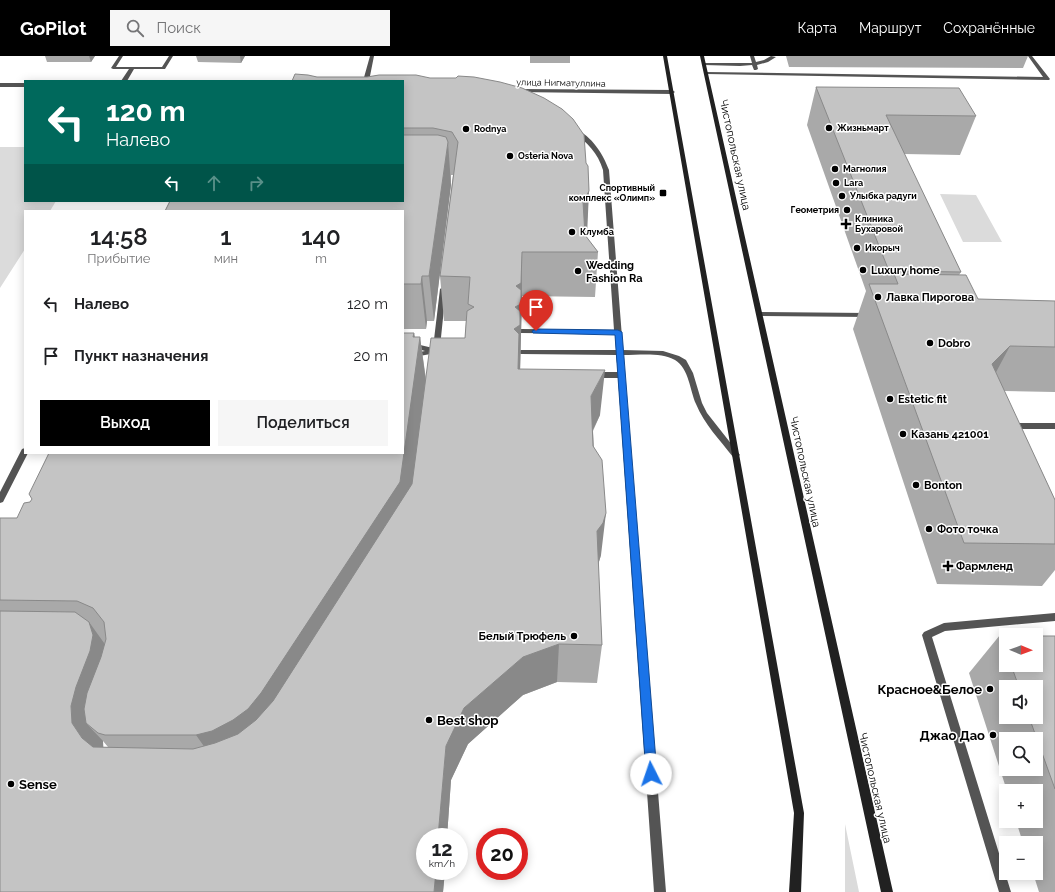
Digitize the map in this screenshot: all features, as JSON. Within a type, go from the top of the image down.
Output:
[{"type":"main road","points":[[665,56],[799,813],[796,892]]},
{"type":"main road","name":"Чистопольская улица","points":[[703,60],[887,892]]},
{"type":"street","points":[[121,56],[113,68],[163,68],[171,56]]},
{"type":"street","points":[[366,80],[372,56]]},
{"type":"street","points":[[752,56],[757,74]]},
{"type":"street","points":[[703,60],[754,64],[768,61],[774,58],[773,56]]},
{"type":"street","points":[[706,73],[1047,79],[1030,56]]},
{"type":"street","points":[[125,80],[132,68]]},
{"type":"street","points":[[0,85],[24,85]]},
{"type":"street","name":"улица Нигматуллина","points":[[508,90],[672,92]]},
{"type":"street","points":[[569,127],[584,136],[594,146],[604,161],[606,170],[660,892]]},
{"type":"street","points":[[438,354],[444,284]]},
{"type":"street","points":[[759,314],[879,315]]},
{"type":"street","points":[[521,331],[618,332]]},
{"type":"street","points":[[404,344],[438,354]]},
{"type":"street","points":[[521,352],[672,355],[682,362],[687,368],[701,408],[736,455]]},
{"type":"street","points":[[404,356],[438,354]]},
{"type":"street","points":[[588,374],[622,375]]},
{"type":"street","points":[[1022,440],[1015,426],[1055,426]]},
{"type":"street","points":[[0,500],[24,453]]},
{"type":"street","points":[[1005,892],[926,635],[944,627],[1055,617]]},
{"type":"shaded area","points":[[0,147],[24,147],[24,202],[55,202],[51,210],[24,210],[24,251],[0,288]]},
{"type":"shaded area","points":[[940,194],[976,195],[1002,242],[963,242]]},
{"type":"shaded area","points":[[845,824],[859,892],[845,892]]},
{"type":"building","points":[[295,74],[317,77],[416,75],[430,78],[456,78],[458,76],[474,77],[522,88],[544,98],[562,109],[573,119],[584,135],[586,163],[588,166],[589,191],[583,202],[585,235],[598,252],[522,252],[521,283],[516,286],[521,290],[521,304],[515,307],[520,311],[520,325],[514,329],[519,334],[518,369],[605,370],[591,396],[593,446],[602,460],[606,513],[603,523],[597,531],[602,645],[559,644],[523,657],[464,708],[446,746],[439,828],[416,828],[416,880],[435,880],[434,892],[0,892],[0,611],[75,612],[89,622],[93,635],[90,651],[76,687],[71,706],[72,723],[82,738],[93,747],[193,749],[215,743],[238,734],[256,720],[273,701],[412,484],[431,338],[465,338],[467,311],[474,307],[468,304],[470,277],[440,276],[458,142],[452,132],[433,128],[404,128],[404,80],[292,80]]},
{"type":"building","points":[[816,87],[959,88],[976,116],[886,115],[961,272],[889,271]]},
{"type":"building","points":[[404,135],[438,135],[446,137],[448,142],[429,276],[422,276],[421,284],[404,284],[404,210],[166,210],[170,202],[404,202]]},
{"type":"building","points":[[894,274],[966,275],[978,299],[1055,301],[1055,347],[1010,346],[992,364],[1055,500],[1055,544],[964,543],[869,284],[898,284]]},
{"type":"building","points":[[404,333],[414,333],[413,337],[420,337],[404,453]]},
{"type":"building","points":[[49,454],[404,454],[400,482],[261,693],[248,709],[233,720],[212,731],[196,735],[105,735],[98,733],[86,723],[84,709],[87,693],[101,657],[106,639],[104,622],[93,608],[77,601],[0,600],[0,518],[17,518],[24,503],[30,502],[32,499],[29,494]]},
{"type":"building","points":[[1043,636],[1055,636],[1055,789],[1043,756],[1043,732],[1034,732],[1032,724],[1043,724],[1043,680],[1016,680],[1014,672],[1043,672]]},
{"type":"place","name":"Жизньмарт","points":[[829,128]]},
{"type":"place","name":"Rodnya","points":[[466,129]]},
{"type":"place","name":"Osteria Nova","points":[[510,156]]},
{"type":"place","name":"Магнолия","points":[[835,169]]},
{"type":"place","name":"Lara","points":[[836,183]]},
{"type":"place","name":"Спортивный комплекс «Олимп»","points":[[663,193]]},
{"type":"place","name":"Улыбка радуги","points":[[842,196]]},
{"type":"place","name":"Геометрия","points":[[847,210]]},
{"type":"place","name":"Клиника Бухаровой","points":[[846,224]]},
{"type":"place","name":"Клумба","points":[[572,232]]},
{"type":"place","name":"Икорыч","points":[[857,248]]},
{"type":"place","name":"Luxury home","points":[[863,270]]},
{"type":"place","name":"Wedding Fashion Ra","points":[[578,271]]},
{"type":"place","name":"Лавка Пирогова","points":[[878,297]]},
{"type":"place","name":"Dobro","points":[[930,343]]},
{"type":"place","name":"Estetic fit","points":[[890,399]]},
{"type":"place","name":"Казань 421001","points":[[903,434]]},
{"type":"place","name":"Bonton","points":[[916,485]]},
{"type":"place","name":"Фото точка","points":[[929,529]]},
{"type":"place","name":"Фармленд","points":[[948,566]]},
{"type":"place","name":"Белый Трюфель","points":[[574,636]]},
{"type":"place","name":"Красное&Белое","points":[[990,689]]},
{"type":"place","name":"Best shop","points":[[429,720]]},
{"type":"place","name":"Джао Дао","points":[[993,735]]},
{"type":"place","name":"Sense","points":[[11,784]]},
{"type":"route","points":[[536,331],[618,332],[651,774]]}]
